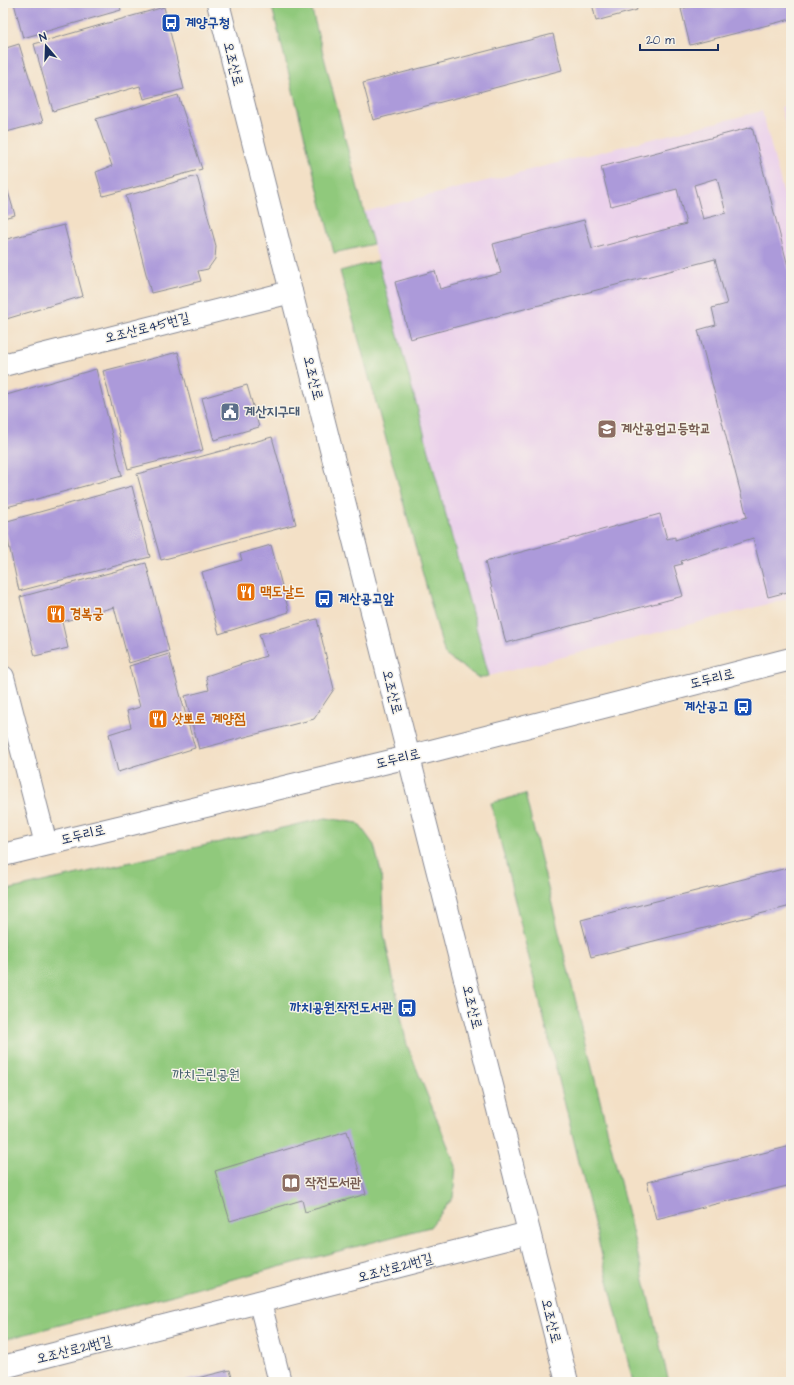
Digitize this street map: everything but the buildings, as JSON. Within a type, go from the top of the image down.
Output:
[{"type":"street","name":"오조산로","points":[[218,3],[566,1382]]},
{"type":"street","name":"오조산로45번길","points":[[3,365],[291,292]]},
{"type":"street","name":"도두리로","points":[[3,855],[408,757],[791,659]]},
{"type":"street","points":[[3,677],[46,844]]},
{"type":"street","name":"오조산로21번길","points":[[3,1368],[529,1233]]},
{"type":"street","points":[[260,1302],[280,1382]]},
{"type":"shaded area","points":[[791,105],[791,146],[781,107]]},
{"type":"shaded area","name":"계산공업고등학교","points":[[762,111],[791,222],[791,598],[489,676],[364,212]]},
{"type":"green space","points":[[271,3],[310,3],[373,244],[334,253]]},
{"type":"green space","points":[[378,261],[489,676],[479,678],[445,655],[340,271]]},
{"type":"green space","points":[[525,794],[669,1382],[633,1382],[491,803]]},
{"type":"green space","name":"까치근린공원","points":[[326,818],[358,823],[374,845],[381,872],[384,934],[407,1045],[456,1166],[453,1198],[430,1227],[3,1340],[3,891]]},
{"type":"place","name":"계양구청","points":[[171,23]]},
{"type":"place","name":"계산지구대","points":[[230,412]]},
{"type":"place","name":"계산공업고등학교","points":[[607,429]]},
{"type":"place","name":"맥도날드","points":[[246,592]]},
{"type":"place","name":"계산공고앞","points":[[324,599]]},
{"type":"place","name":"경복궁","points":[[56,614]]},
{"type":"place","name":"계산공고","points":[[743,707]]},
{"type":"place","name":"삿뽀로 계양점","points":[[158,719]]},
{"type":"place","name":"까치공원.작전도서관","points":[[407,1008]]},
{"type":"place","name":"작전도서관","points":[[291,1183]]}]
